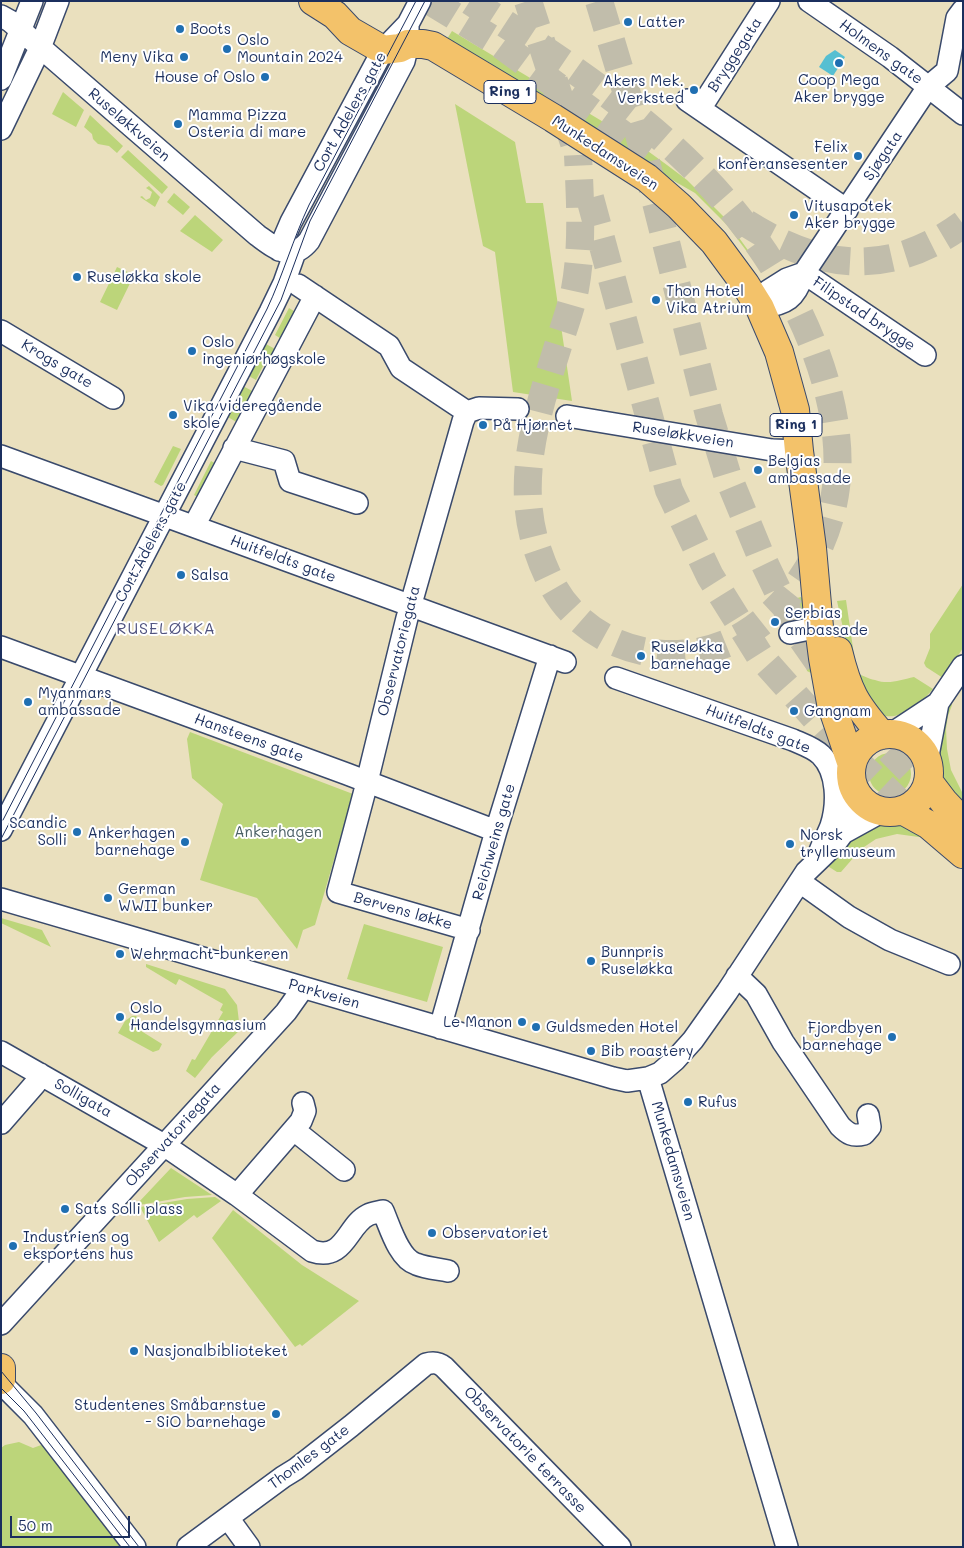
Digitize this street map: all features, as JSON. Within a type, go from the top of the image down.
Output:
[{"type":"main road","name":"Munkedamsveien","points":[[324,8],[359,16],[399,39],[438,49],[553,118],[647,178],[679,206],[714,242],[745,284],[760,308],[779,352],[795,410],[812,548],[818,627],[831,703],[852,776]]},
{"type":"main road","name":"Munkedamsveien","points":[[812,548],[848,688],[857,704],[887,734]]},
{"type":"main road","points":[[963,822],[939,797],[917,745],[909,739],[887,734],[866,742],[859,748],[852,776],[862,800],[875,809],[892,810],[929,825],[963,854]]},
{"type":"main road","points":[[892,810],[914,803],[922,794],[927,771]]},
{"type":"main road","points":[[1,1368],[1,1382]]},
{"type":"street","points":[[1,79],[22,32],[32,1]]},
{"type":"street","points":[[1,129],[40,48],[58,1]]},
{"type":"street","name":"Cort Adelers gate","points":[[1,830],[270,312],[284,283],[287,251],[305,246],[314,232],[404,61],[399,39],[420,1]]},
{"type":"street","name":"Bryggegata","points":[[769,1],[693,105],[840,226]]},
{"type":"street","name":"Holmens gate","points":[[809,1],[890,57],[963,114]]},
{"type":"street","points":[[928,87],[947,71],[957,18],[963,10]]},
{"type":"street","name":"Ruseløkkveien","points":[[1,16],[257,235],[287,251]]},
{"type":"street","points":[[928,87],[963,70]]},
{"type":"street","name":"Sjøgata","points":[[804,273],[840,226],[928,87]]},
{"type":"street","points":[[760,308],[768,291],[787,279],[804,273]]},
{"type":"street","name":"Filipstad brygge","points":[[804,273],[925,356]]},
{"type":"street","points":[[194,526],[300,324],[306,291],[389,346],[401,368],[467,412],[479,408],[518,409]]},
{"type":"street","name":"Krogs gate","points":[[1,331],[113,398]]},
{"type":"street","name":"Observatoriegata","points":[[338,892],[410,604],[467,412]]},
{"type":"street","name":"Ruseløkkveien","points":[[567,416],[772,450],[799,451]]},
{"type":"street","points":[[234,448],[284,462],[290,481],[357,503]]},
{"type":"street","name":"Huitfeldts gate","points":[[1,456],[558,659]]},
{"type":"street","points":[[790,633],[818,627]]},
{"type":"street","name":"Hansteens gate","points":[[1,647],[367,781],[496,831]]},
{"type":"street","name":"Reichweins gate","points":[[440,1028],[496,831],[558,659]]},
{"type":"street","points":[[887,734],[938,703],[963,666]]},
{"type":"street","name":"Huitfeldts gate","points":[[616,678],[793,740],[820,754],[829,767],[836,799],[831,826],[816,861]]},
{"type":"street","points":[[927,771],[938,703]]},
{"type":"street","points":[[844,833],[852,776]]},
{"type":"street","points":[[648,1078],[660,1073],[676,1060],[693,1040],[816,861],[844,833],[892,810]]},
{"type":"street","points":[[800,882],[849,917],[890,940],[949,964]]},
{"type":"street","name":"Bervens løkke","points":[[338,892],[469,930]]},
{"type":"street","name":"Parkveien","points":[[1,899],[613,1078],[627,1081],[648,1078]]},
{"type":"street","points":[[732,984],[756,994],[783,1042],[847,1134],[856,1136],[864,1134],[870,1127],[868,1115]]},
{"type":"street","name":"Observatoriegata","points":[[1,1324],[292,1005],[303,988]]},
{"type":"street","name":"Solligata","points":[[1,1052],[164,1144]]},
{"type":"street","points":[[1,1123],[35,1084],[40,1074]]},
{"type":"street","name":"Munkedamsveien","points":[[648,1078],[787,1547]]},
{"type":"street","points":[[237,1195],[301,1121],[305,1111],[303,1103]]},
{"type":"street","points":[[294,1130],[344,1170]]},
{"type":"street","points":[[164,1144],[237,1195],[304,1246],[319,1254],[326,1253],[344,1243],[367,1215],[383,1211],[399,1248],[408,1260],[415,1264],[448,1270]]},
{"type":"street","name":"Observatorie terrasse","points":[[426,1364],[439,1363],[444,1366],[620,1547]]},
{"type":"street","name":"Thomles gate","points":[[188,1547],[283,1476],[296,1469],[426,1364]]},
{"type":"street","points":[[1,1382],[33,1415],[134,1547]]},
{"type":"street","points":[[228,1518],[250,1547]]},
{"type":"green space","points":[[452,31],[630,138],[687,180],[724,217],[758,264],[727,225],[695,193],[634,153],[447,39]]},
{"type":"green space","points":[[63,92],[84,110],[76,127],[52,114]]},
{"type":"green space","points":[[455,104],[515,142],[526,203],[543,203],[572,401],[513,392],[495,252],[483,246]]},
{"type":"green space","points":[[90,115],[123,146],[117,153],[109,146],[98,144],[93,139],[92,134],[84,127]]},
{"type":"green space","points":[[128,150],[168,187],[162,194],[121,157]]},
{"type":"green space","points":[[149,186],[160,197],[155,207],[140,197],[142,196],[146,200],[150,198],[152,192],[146,188]]},
{"type":"green space","points":[[174,193],[190,207],[183,215],[167,202]]},
{"type":"green space","points":[[195,215],[223,240],[212,252],[180,231]]},
{"type":"green space","points":[[117,267],[134,275],[117,310],[100,302]]},
{"type":"green space","points":[[289,308],[297,313],[283,340],[275,335]]},
{"type":"green space","points":[[264,343],[277,350],[270,364],[265,362],[256,380],[247,375]]},
{"type":"green space","points":[[241,385],[256,393],[240,424],[226,416]]},
{"type":"green space","points":[[173,446],[181,449],[161,486],[154,482]]},
{"type":"green space","points":[[211,461],[220,466],[203,500],[194,495]]},
{"type":"green space","points":[[963,584],[963,648],[943,678],[926,667],[924,663],[930,648],[930,634]]},
{"type":"green space","points":[[801,597],[809,610],[801,626],[797,598]]},
{"type":"green space","points":[[846,600],[855,662],[851,664],[837,601]]},
{"type":"green space","points":[[806,635],[818,671],[811,673],[807,671],[802,636]]},
{"type":"green space","points":[[856,674],[885,682],[894,682],[914,677],[933,689],[915,706],[901,714],[886,716],[878,714]]},
{"type":"green space","points":[[951,701],[952,705],[946,729],[947,749],[951,770],[963,794],[963,801],[959,805],[945,786],[938,761],[943,715]]},
{"type":"green space","name":"Ankerhagen","points":[[190,732],[353,794],[315,925],[303,930],[297,949],[257,898],[200,880],[223,804],[192,778],[187,739]]},
{"type":"green space","points":[[886,753],[894,753],[905,759],[911,774],[905,789],[894,795],[886,795],[875,789],[869,778],[869,770],[875,759]]},
{"type":"green space","points":[[897,823],[906,825],[926,838],[897,834],[876,839],[861,849],[841,872],[837,872],[826,865],[849,842],[865,831],[885,824]]},
{"type":"green space","points":[[1,918],[42,930],[51,947],[1,923]]},
{"type":"green space","points":[[364,924],[443,947],[427,1002],[347,979]]},
{"type":"green space","points":[[146,964],[225,989],[237,1005],[240,1030],[212,1057],[195,1078],[186,1071],[192,1059],[195,1060],[223,1012],[220,1010],[223,1004],[179,979],[176,985],[146,967]]},
{"type":"green space","points":[[132,1016],[136,1016],[140,1020],[138,1029],[162,1044],[159,1050],[153,1052],[118,1033],[125,1021]]},
{"type":"green space","points":[[171,1168],[212,1195],[185,1197],[139,1205],[138,1203]]},
{"type":"green space","points":[[215,1197],[221,1201],[197,1218],[194,1215],[159,1242],[140,1207],[187,1199]]},
{"type":"green space","points":[[233,1210],[302,1265],[359,1301],[302,1346],[300,1344],[295,1347],[212,1238]]},
{"type":"green space","points":[[19,1442],[33,1448],[44,1444],[120,1547],[1,1547],[1,1448],[5,1445]]},
{"type":"water","points":[[835,50],[845,57],[833,76],[819,67],[826,56]]},
{"type":"tunnel","points":[[430,1],[497,42],[648,153]]},
{"type":"tunnel","points":[[470,1],[582,75],[618,102],[686,160],[717,192],[765,253],[800,315],[814,349],[826,384],[834,419],[837,453],[836,487],[826,530],[807,571],[779,606],[745,634],[724,644],[702,651],[678,654],[655,653],[633,649],[611,640],[591,628],[573,613],[560,598],[546,571],[535,542],[530,517],[529,467],[532,443],[543,394],[569,310],[578,272],[580,239],[578,155]]},
{"type":"tunnel","points":[[528,1],[574,143]]},
{"type":"tunnel","points":[[599,1],[639,134],[709,415],[727,474],[760,554],[798,633],[829,677]]},
{"type":"tunnel","points":[[590,198],[669,490],[710,576],[760,656],[841,747],[921,823]]},
{"type":"tunnel","points":[[746,223],[774,239],[801,251],[828,258],[854,261],[881,260],[908,253],[935,241],[963,224]]},
{"type":"tunnel","points":[[860,720],[942,803]]},
{"type":"tram line","points":[[3,820],[267,309],[309,205],[416,1]]},
{"type":"tram line","points":[[1,839],[281,300],[310,221],[425,1]]},
{"type":"tram line","points":[[1,1371],[36,1413],[139,1547]]},
{"type":"tram line","points":[[1,1388],[24,1411],[130,1547]]},
{"type":"place","name":"Latter","points":[[628,22]]},
{"type":"place","name":"Boots","points":[[180,29]]},
{"type":"place","name":"Oslo Mountain 2024","points":[[227,49]]},
{"type":"place","name":"Meny Vika","points":[[184,57]]},
{"type":"place","name":"Coop Mega Aker brygge","points":[[839,63]]},
{"type":"place","name":"House of Oslo","points":[[265,77]]},
{"type":"place","name":"Akers Mek. Verksted","points":[[694,90]]},
{"type":"place","name":"Mamma Pizza Osteria di mare","points":[[178,124]]},
{"type":"place","name":"Felix konferansesenter","points":[[858,156]]},
{"type":"place","name":"Vitusapotek Aker brygge","points":[[794,215]]},
{"type":"place","name":"Ruseløkka skole","points":[[77,277]]},
{"type":"place","name":"Thon Hotel Vika Atrium","points":[[656,300]]},
{"type":"place","name":"Oslo ingeniørhøgskole","points":[[192,351]]},
{"type":"place","name":"Vika videregående skole","points":[[173,415]]},
{"type":"place","name":"På Hjørnet","points":[[483,425]]},
{"type":"place","name":"Belgias ambassade","points":[[758,470]]},
{"type":"place","name":"Salsa","points":[[181,575]]},
{"type":"place","name":"Serbias ambassade","points":[[775,622]]},
{"type":"place","name":"Ruseløkka barnehage","points":[[641,656]]},
{"type":"place","name":"Myanmars ambassade","points":[[28,702]]},
{"type":"place","name":"Gangnam","points":[[794,711]]},
{"type":"place","name":"Scandic Solli","points":[[77,832]]},
{"type":"place","name":"Ankerhagen barnehage","points":[[185,842]]},
{"type":"place","name":"Norsk tryllemuseum","points":[[790,844]]},
{"type":"place","name":"German WWII bunker","points":[[108,898]]},
{"type":"place","name":"Wehrmacht-bunkeren","points":[[120,954]]},
{"type":"place","name":"Bunnpris Ruseløkka","points":[[591,961]]},
{"type":"place","name":"Oslo Handelsgymnasium","points":[[120,1017]]},
{"type":"place","name":"Le Manon","points":[[522,1022]]},
{"type":"place","name":"Guldsmeden Hotel","points":[[536,1027]]},
{"type":"place","name":"Fjordbyen barnehage","points":[[892,1037]]},
{"type":"place","name":"Bib roastery","points":[[591,1051]]},
{"type":"place","name":"Rufus","points":[[688,1102]]},
{"type":"place","name":"Sats Solli plass","points":[[65,1209]]},
{"type":"place","name":"Observatoriet","points":[[432,1233]]},
{"type":"place","name":"Industriens og eksportens hus","points":[[13,1246]]},
{"type":"place","name":"Nasjonalbiblioteket","points":[[134,1351]]},
{"type":"place","name":"Studentenes Småbarnstue - SiO barnehage","points":[[276,1414]]},
{"type":"district","name":"RUSELØKKA","points":[[166,629]]}]
